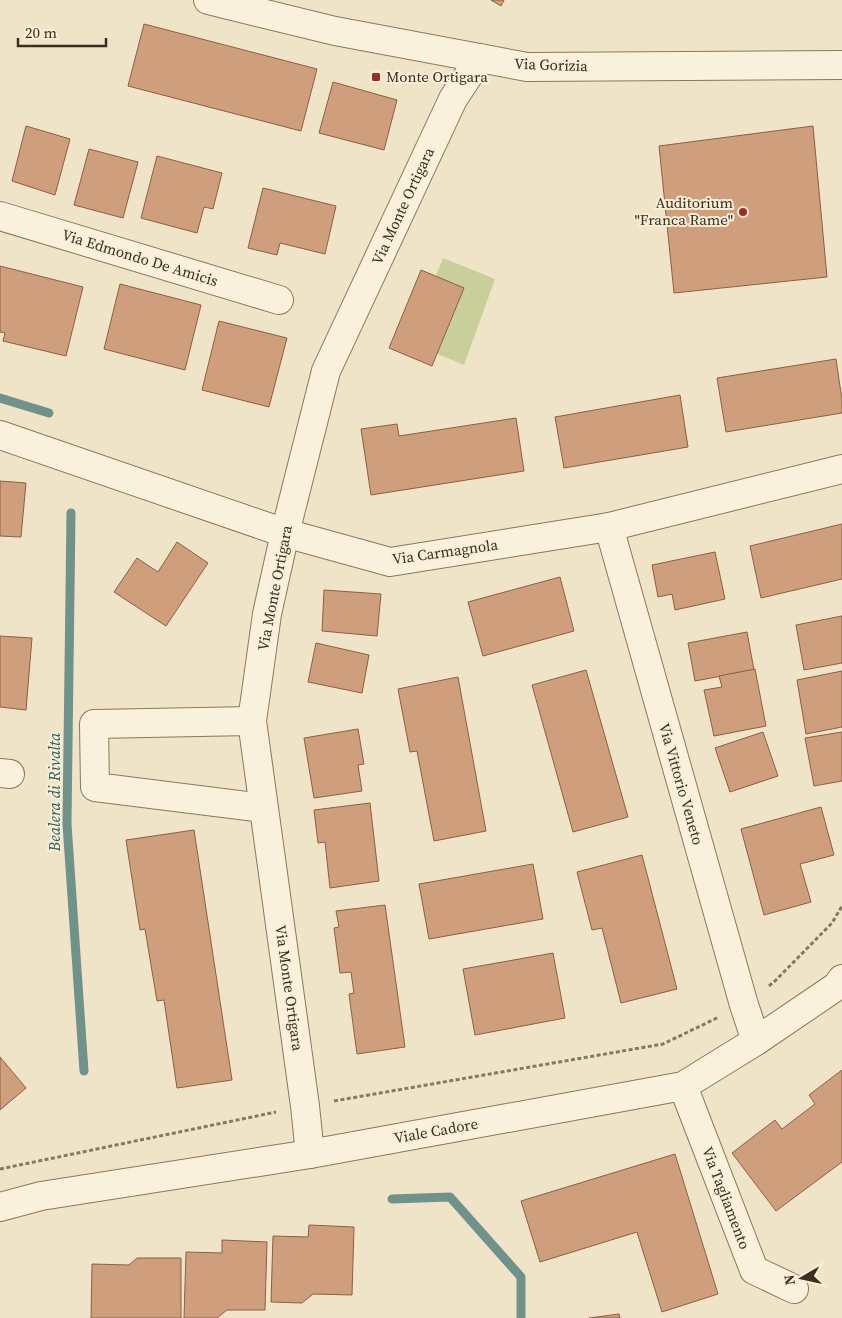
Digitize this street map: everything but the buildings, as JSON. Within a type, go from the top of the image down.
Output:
[{"type":"street","name":"Via Gorizia","points":[[208,0],[335,31],[527,67],[842,65]]},
{"type":"street","name":"Via Monte Ortigara","points":[[310,1154],[252,721],[267,614],[285,533],[326,371],[453,99],[480,58]]},
{"type":"street","name":"Via Edmondo De Amicis","points":[[0,216],[279,300]]},
{"type":"street","name":"Via Carmagnola","points":[[0,435],[285,533],[390,562],[609,527],[842,469]]},
{"type":"street","name":"Via Vittorio Veneto","points":[[609,527],[744,1005],[756,1041]]},
{"type":"street","points":[[252,721],[94,724],[95,787],[263,808]]},
{"type":"street","name":"Viale Cadore","points":[[0,1207],[41,1196],[310,1154],[683,1086],[756,1041],[837,986],[842,979]]},
{"type":"street","name":"Via Tagliamento","points":[[683,1086],[754,1270],[794,1289]]},
{"type":"path","points":[[0,1169],[305,1106],[663,1044],[744,1005],[776,980],[832,923],[842,906]]},
{"type":"green space","points":[[443,258],[495,279],[464,365],[409,342]]},
{"type":"waterway","name":"Bealera di Rivalta","points":[[0,398],[49,413]]},
{"type":"waterway","name":"Bealera di Rivalta","points":[[71,513],[67,824],[84,1071]]},
{"type":"waterway","name":"Bealera di Rivalta","points":[[392,1199],[450,1197],[521,1277],[521,1318]]},
{"type":"place","name":"Monte Ortigara","points":[[376,77]]},
{"type":"place","name":"Auditorium \"Franca Rame\"","points":[[743,212]]}]
